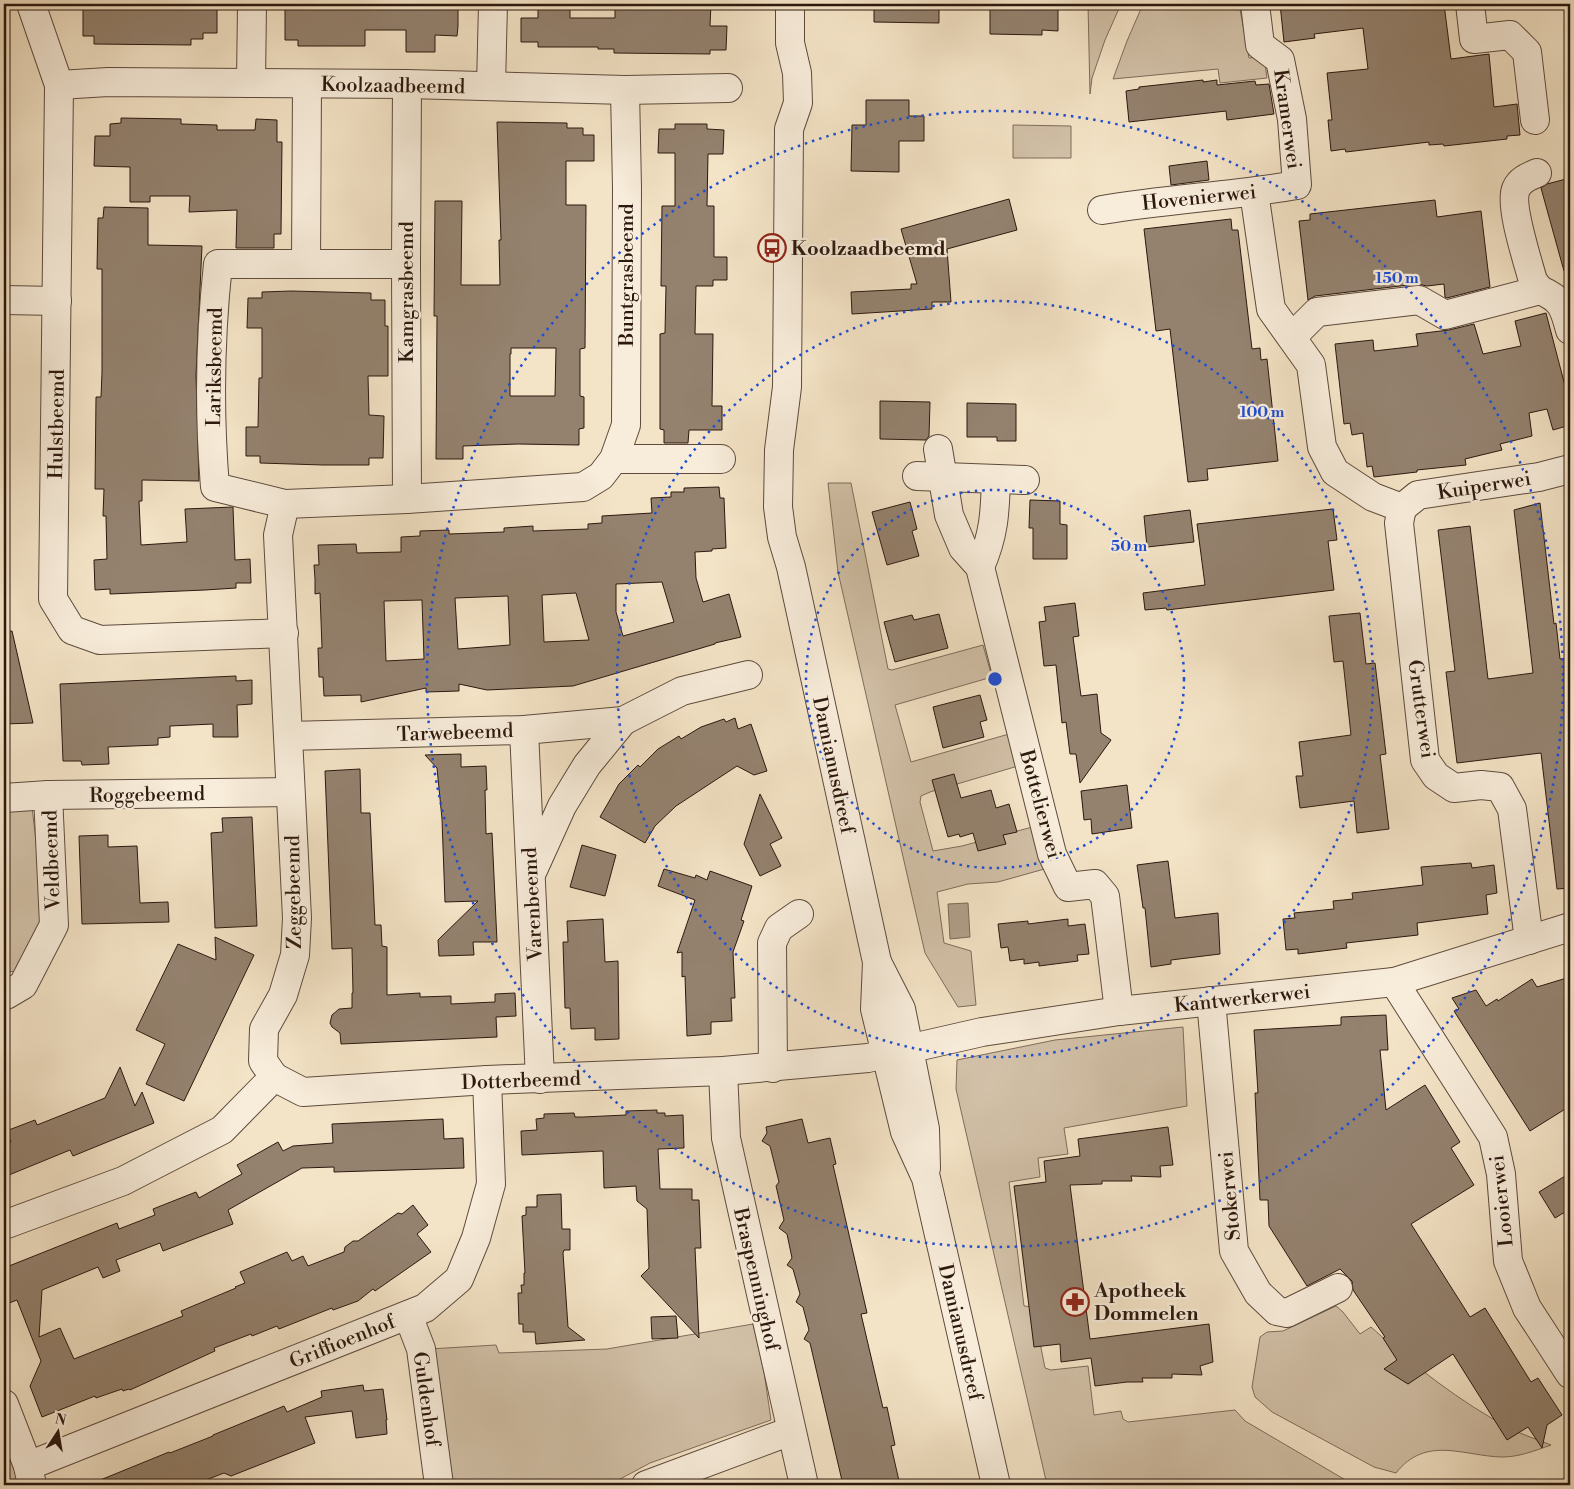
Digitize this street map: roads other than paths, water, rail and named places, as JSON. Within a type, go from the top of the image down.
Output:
[{"type":"street","name":"Hulstbeemd","points":[[31,4],[59,85],[54,599],[72,630],[100,640],[284,633]]},
{"type":"street","points":[[251,83],[252,4]]},
{"type":"street","points":[[492,86],[493,4]]},
{"type":"street","name":"Damianusdreef","points":[[790,4],[790,43],[779,72],[779,105],[789,129],[787,387],[779,450],[778,507],[782,537],[791,567],[877,962],[902,1009],[897,1051],[925,1129],[926,1178],[996,1485]]},
{"type":"street","name":"Kramerwei","points":[[1254,4],[1260,45],[1280,60],[1292,119],[1297,185]]},
{"type":"street","points":[[1470,4],[1474,39],[1510,35],[1527,52],[1535,120]]},
{"type":"street","name":"Koolzaadbeemd","points":[[59,85],[108,82],[407,84],[625,90],[728,88]]},
{"type":"street","points":[[306,264],[307,84]]},
{"type":"street","name":"Kamgrasbeemd","points":[[407,84],[407,499]]},
{"type":"street","name":"Buntgrasbeemd","points":[[285,504],[407,499],[583,487],[601,476],[614,459],[626,425],[625,90]]},
{"type":"street","points":[[1536,173],[1524,178],[1516,190],[1514,204],[1533,281],[1540,290],[1553,295],[1562,304],[1570,330]]},
{"type":"street","name":"Hovenierwei","points":[[1102,210],[1297,185]]},
{"type":"street","points":[[1254,192],[1270,309],[1292,337],[1310,365],[1322,448],[1335,472],[1373,497],[1402,508]]},
{"type":"street","name":"Lariksbeemd","points":[[285,504],[215,487],[212,399],[214,303],[218,264],[406,264]]},
{"type":"street","points":[[1292,337],[1317,312],[1419,300],[1445,315],[1540,290]]},
{"type":"street","points":[[4,300],[57,300]]},
{"type":"street","name":"Bottelierwei","points":[[938,450],[930,477],[963,548],[980,567],[1052,854],[1068,887],[1095,884],[1105,896],[1120,1011]]},
{"type":"street","points":[[614,459],[721,459]]},
{"type":"street","name":"Kuiperwei","points":[[1402,508],[1418,495],[1539,477],[1570,469]]},
{"type":"street","points":[[930,477],[1025,480]]},
{"type":"street","points":[[980,567],[988,548],[995,519],[996,479]]},
{"type":"street","name":"Zeggebeemd","points":[[274,1077],[263,1060],[264,1029],[283,995],[295,955],[297,918],[278,535],[285,504]]},
{"type":"street","name":"Grutterwei","points":[[1402,508],[1399,523],[1425,760],[1436,776],[1454,788],[1481,785],[1500,787],[1512,809],[1528,940]]},
{"type":"street","name":"Tarwebeemd","points":[[288,736],[524,730],[623,721],[682,691],[748,675]]},
{"type":"street","name":"Tarwebeemd","points":[[531,874],[562,806],[587,765],[623,721]]},
{"type":"street","name":"Varenbeemd","points":[[524,730],[540,1079]]},
{"type":"street","name":"Roggebeemd","points":[[4,798],[48,795],[290,792]]},
{"type":"street","name":"Veldbeemd","points":[[4,993],[6,995],[23,985],[54,925],[48,795]]},
{"type":"street","points":[[773,1068],[772,943],[778,928],[799,914]]},
{"type":"street","name":"Kantwerkerwei","points":[[897,1051],[982,1032],[1120,1011],[1394,982],[1570,927]]},
{"type":"street","name":"Looierwei","points":[[1394,982],[1493,1137],[1501,1174],[1508,1261],[1527,1308],[1570,1374]]},
{"type":"street","name":"Stokerwei","points":[[1211,1001],[1234,1251],[1258,1293],[1277,1311],[1287,1313],[1338,1288]]},
{"type":"street","name":"Dotterbeemd","points":[[274,1077],[303,1092],[487,1080],[773,1068],[868,1058],[897,1051]]},
{"type":"street","name":"Braspenninghof","points":[[723,1071],[726,1138],[804,1485]]},
{"type":"street","points":[[4,1225],[123,1181],[222,1130],[274,1077]]},
{"type":"street","name":"Griffioenhof","points":[[30,1476],[425,1308],[458,1279],[476,1238],[491,1184],[487,1080]]},
{"type":"street","name":"Guldenhof","points":[[408,1315],[421,1349],[439,1485]]},
{"type":"street","points":[[4,1404],[30,1476]]},
{"type":"street","points":[[646,1485],[791,1431]]},
{"type":"place","name":"Koolzaadbeemd","points":[[772,248]]},
{"type":"place","name":"Apotheek Dommelen","points":[[1075,1302]]}]
